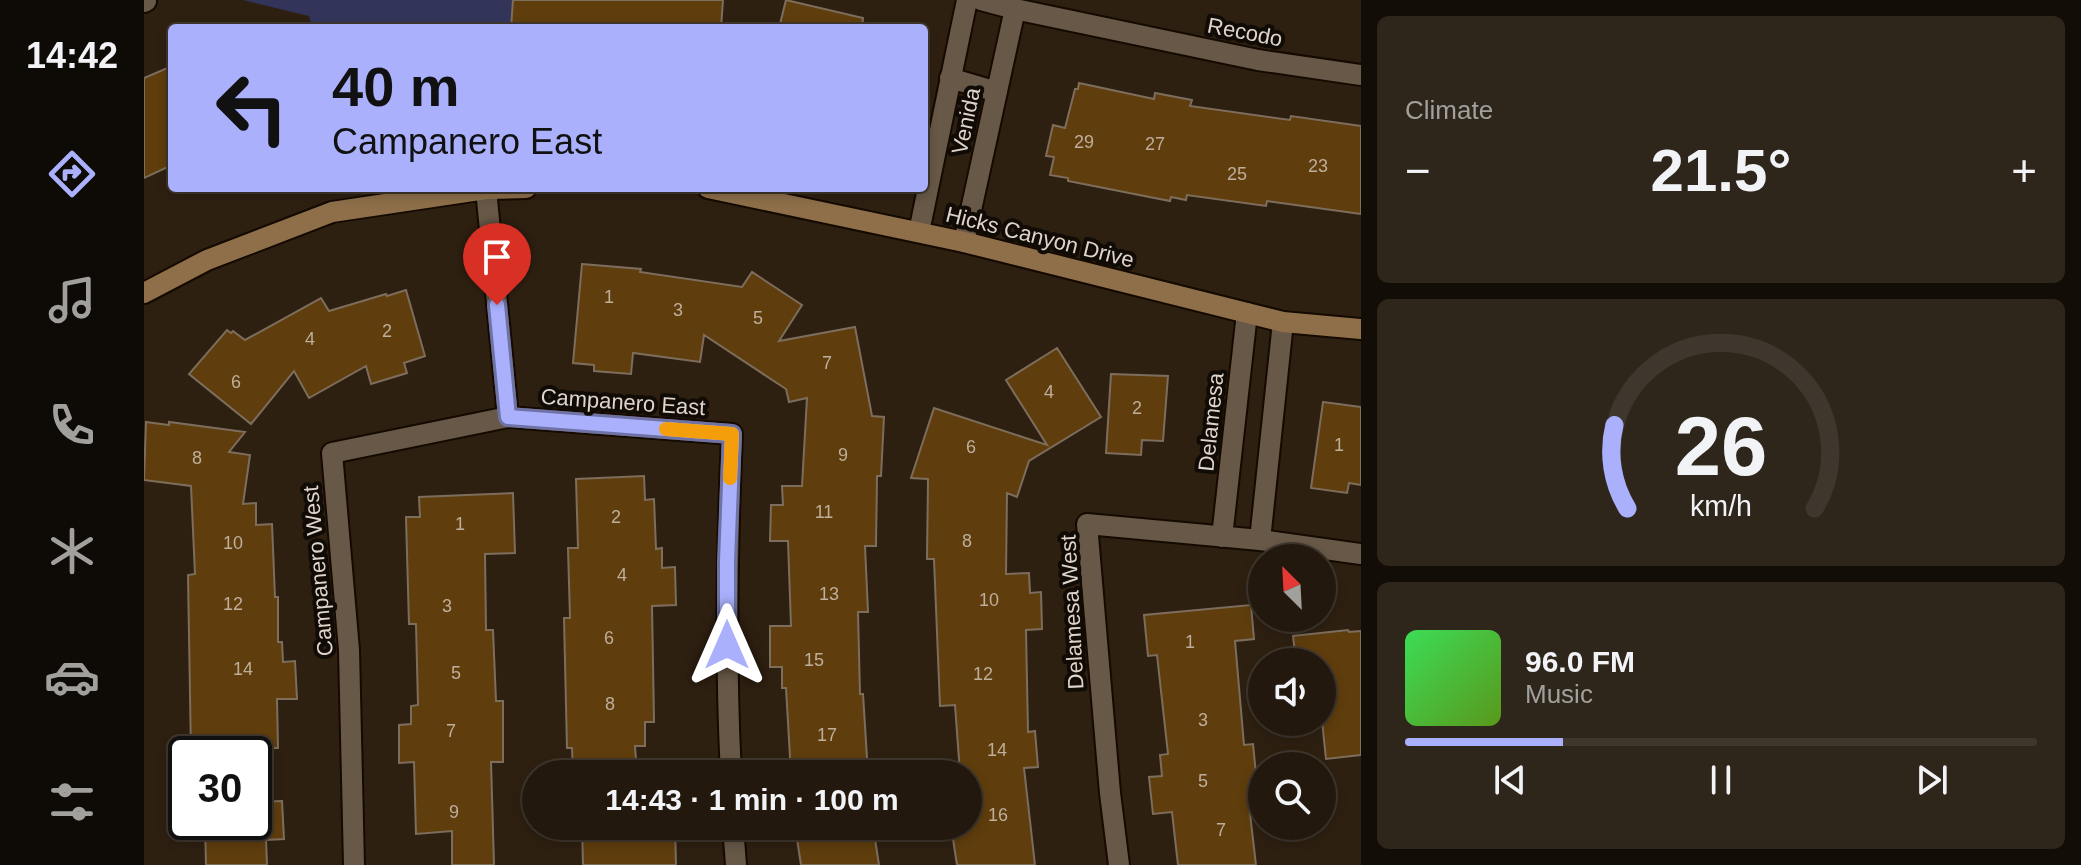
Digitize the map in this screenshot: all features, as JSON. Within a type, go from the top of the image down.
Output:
[{"type":"street","name":"Venida","points":[[928,187],[967,0]]},
{"type":"street","name":"Recodo","points":[[981,0],[1258,60],[1361,75]]},
{"type":"street","name":"Venida","points":[[964,242],[1015,9]]},
{"type":"street","points":[[950,78],[997,92]]},
{"type":"street","points":[[144,293],[207,260],[332,212],[466,192]]},
{"type":"street","points":[[486,192],[508,417]]},
{"type":"street","name":"Hicks Canyon Drive","points":[[727,192],[964,242],[1283,322],[1361,329]]},
{"type":"street","name":"Venida","points":[[919,232],[927,192]]},
{"type":"street","name":"Delamesa","points":[[1222,537],[1247,313]]},
{"type":"street","points":[[1260,540],[1283,322]]},
{"type":"street","name":"Campanero East","points":[[508,417],[732,434],[727,561],[730,760]]},
{"type":"street","name":"Campanero West","points":[[354,865],[349,650],[332,453],[508,417]]},
{"type":"street","name":"Delamesa West","points":[[1119,865],[1087,524],[1260,540],[1361,554]]},
{"type":"street","points":[[734,840],[736,865]]},
{"type":"shaded area","points":[[243,0],[513,0],[510,24],[311,24],[309,16]]},
{"type":"building","points":[[513,0],[723,0],[721,24],[511,24]]},
{"type":"building","points":[[786,0],[863,18],[862,24],[780,24]]},
{"type":"building","points":[[168,68],[168,167],[144,178],[144,78]]},
{"type":"building","points":[[1079,83],[1154,99],[1155,93],[1192,100],[1190,106],[1361,126],[1361,214],[1267,201],[1266,206],[1187,195],[1186,200],[1171,197],[1170,201],[1050,175],[1054,157],[1046,156],[1053,125],[1065,128]]},
{"type":"building","points":[[582,264],[641,269],[640,272],[742,287],[752,272],[802,305],[779,341],[855,327],[872,416],[884,417],[881,476],[877,476],[876,546],[865,546],[868,612],[858,612],[860,694],[863,694],[867,760],[790,760],[782,667],[770,667],[770,626],[791,626],[788,541],[770,541],[771,505],[783,505],[782,486],[802,486],[807,398],[789,402],[786,389],[704,335],[700,362],[633,353],[631,374],[594,371],[594,365],[573,363]]},
{"type":"building","points":[[406,290],[425,356],[404,363],[407,373],[371,384],[366,366],[309,398],[294,371],[251,424],[189,374],[227,330],[245,340],[321,298],[329,311]]},
{"type":"building","points":[[1057,348],[1101,417],[1029,461],[1017,497],[1007,493],[1006,574],[1029,573],[1030,593],[1041,592],[1042,629],[1026,630],[1028,732],[1035,731],[1038,767],[1024,768],[1035,865],[957,865],[953,840],[982,840],[982,760],[959,760],[955,705],[940,706],[934,559],[927,559],[928,479],[911,478],[934,408],[1047,445],[1006,380]]},
{"type":"building","points":[[1111,374],[1168,376],[1163,441],[1142,440],[1141,455],[1106,453]]},
{"type":"building","points":[[1323,402],[1361,407],[1361,485],[1349,483],[1347,493],[1311,488]]},
{"type":"building","points":[[146,422],[245,432],[229,452],[250,455],[243,504],[256,503],[256,525],[272,524],[278,642],[282,642],[283,662],[295,661],[297,699],[277,699],[278,748],[272,748],[272,736],[191,736],[188,575],[195,574],[191,486],[144,480]]},
{"type":"building","points":[[644,476],[645,500],[654,499],[656,549],[662,548],[662,568],[675,567],[676,605],[652,606],[654,722],[645,722],[645,746],[635,746],[636,760],[572,760],[572,748],[567,748],[564,618],[570,618],[568,548],[578,548],[576,479]]},
{"type":"building","points":[[513,493],[515,553],[485,554],[486,630],[493,630],[496,701],[503,701],[503,762],[491,762],[494,865],[452,865],[452,831],[416,834],[414,762],[399,763],[399,725],[411,724],[411,706],[418,705],[416,624],[409,624],[406,517],[420,517],[419,497]]},
{"type":"building","points":[[1248,605],[1248,632],[1253,632],[1254,639],[1235,641],[1244,745],[1253,744],[1254,752],[1248,752],[1248,840],[1253,840],[1256,865],[1178,865],[1172,812],[1153,814],[1149,777],[1162,776],[1160,755],[1168,754],[1157,655],[1148,656],[1144,615]]},
{"type":"building","points":[[1361,631],[1361,755],[1336,758],[1336,752],[1325,752],[1324,736],[1336,736],[1336,648],[1294,648],[1293,636]]},
{"type":"building","points":[[272,801],[282,801],[284,839],[272,840]]},
{"type":"building","points":[[205,840],[266,840],[267,865],[206,865]]},
{"type":"building","points":[[582,840],[675,840],[676,865],[583,865]]},
{"type":"building","points":[[797,840],[875,840],[879,865],[801,865]]},
{"type":"slow traffic","points":[[666,429],[732,434],[730,478]]},
{"type":"route","points":[[497,305],[508,417],[732,434],[727,645]]}]
